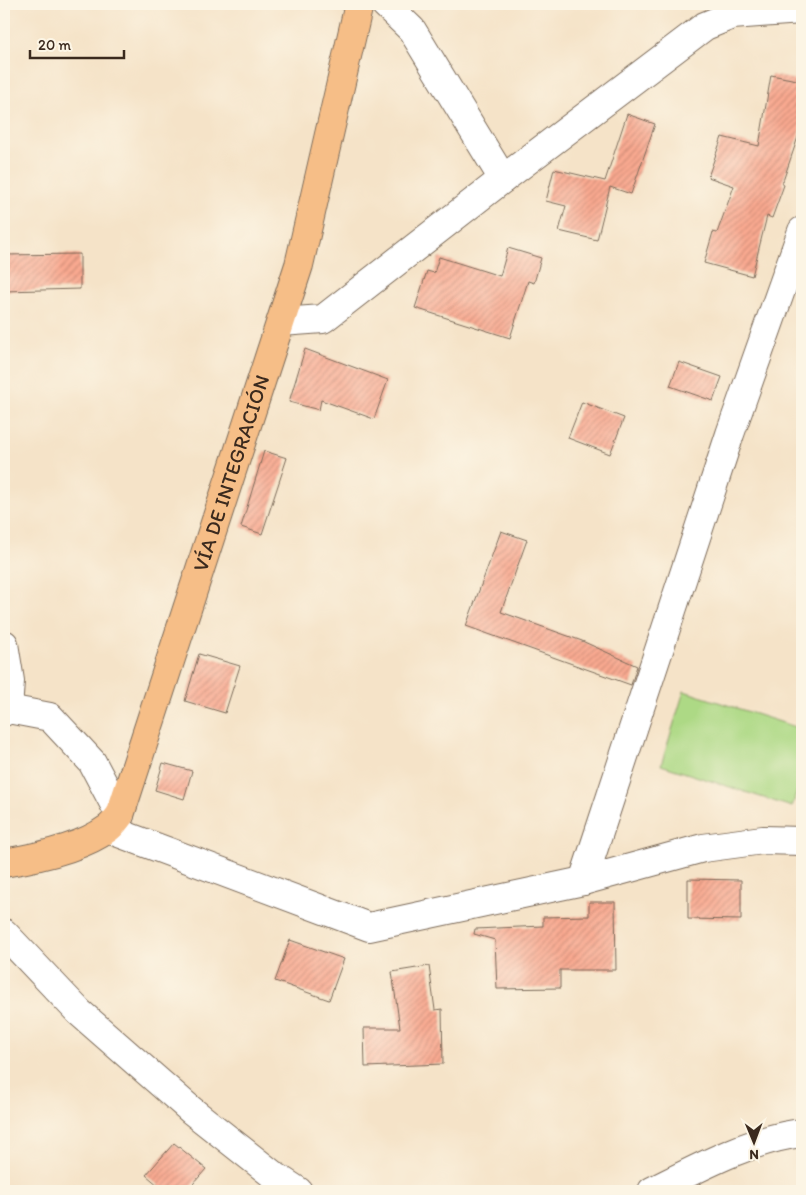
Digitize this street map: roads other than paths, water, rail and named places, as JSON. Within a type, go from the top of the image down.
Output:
[{"type":"main road","name":"VÍA DE INTEGRACIÓN","points":[[114,822],[299,265],[359,4]]},
{"type":"main road","points":[[4,862],[57,851],[79,844],[114,822]]},
{"type":"street","points":[[385,4],[412,30],[503,179]]},
{"type":"street","points":[[281,322],[323,319],[503,179],[705,26],[732,15],[802,10]]},
{"type":"street","points":[[583,881],[730,434],[802,231]]},
{"type":"street","points":[[4,644],[10,681],[6,711],[50,717],[92,762],[114,822],[369,927],[583,881],[704,848],[763,840],[802,841]]},
{"type":"street","points":[[4,933],[79,1012],[191,1110],[272,1174],[298,1191]]},
{"type":"street","points":[[652,1191],[712,1162],[781,1135],[802,1133]]}]
